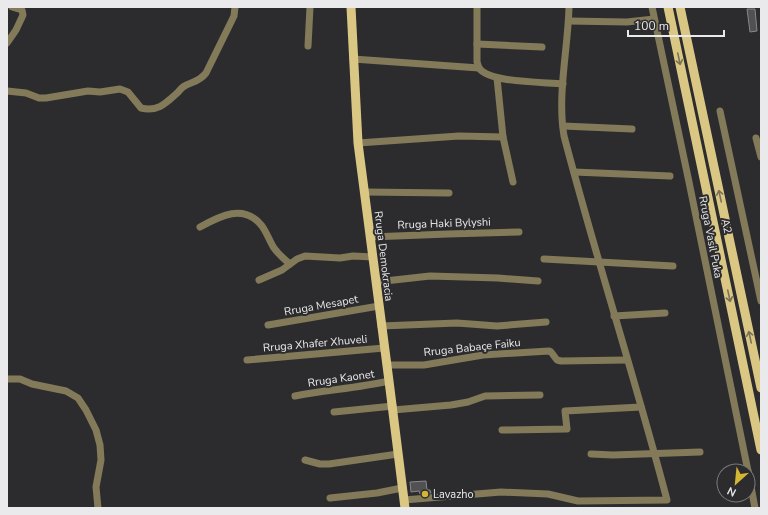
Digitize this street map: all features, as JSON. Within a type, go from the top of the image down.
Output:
[{"type":"main road","name":"Rruga Demokracia","points":[[351,7],[358,143],[378,306],[393,408],[404,504]]},
{"type":"main road","name":"A2","points":[[668,7],[761,450]]},
{"type":"main road","name":"A2","points":[[680,7],[761,388]]},
{"type":"street","points":[[7,43],[16,30],[23,15],[22,10],[12,7]]},
{"type":"street","points":[[7,91],[26,93],[39,98],[46,98],[88,91],[100,92],[120,89],[128,92],[141,108],[152,110],[156,109],[164,104],[184,86],[197,82],[206,73],[234,16],[236,11],[235,7]]},
{"type":"street","points":[[308,46],[310,7]]},
{"type":"street","points":[[476,7],[476,44],[477,62],[479,68]]},
{"type":"street","points":[[404,504],[501,492],[548,494],[578,501],[667,500],[614,316],[574,172],[563,126],[563,84],[569,7]]},
{"type":"street","name":"Rruga Vasil Puka","points":[[652,7],[650,20],[689,182],[746,463]]},
{"type":"street","points":[[569,21],[650,20]]},
{"type":"street","points":[[476,44],[542,47]]},
{"type":"street","points":[[353,59],[479,68],[490,76],[497,78],[563,84]]},
{"type":"street","points":[[497,78],[503,138],[512,182]]},
{"type":"street","points":[[720,112],[761,301]]},
{"type":"street","points":[[563,126],[632,129]]},
{"type":"street","points":[[358,143],[445,136],[503,138]]},
{"type":"street","points":[[756,138],[761,157]]},
{"type":"street","points":[[574,172],[670,176]]},
{"type":"street","points":[[364,192],[449,193]]},
{"type":"street","points":[[200,227],[228,214],[238,213],[246,215],[263,227],[280,256],[290,264]]},
{"type":"street","name":"Rruga Haki Bylyshi","points":[[370,237],[519,232]]},
{"type":"street","points":[[259,280],[282,270],[297,259],[304,256],[340,258],[353,256],[373,257]]},
{"type":"street","points":[[544,259],[673,266]]},
{"type":"street","points":[[376,282],[430,276],[538,281]]},
{"type":"street","name":"Rruga Mesapet","points":[[268,325],[378,306]]},
{"type":"street","points":[[614,316],[665,313]]},
{"type":"street","points":[[381,326],[457,323],[497,326],[546,322]]},
{"type":"street","name":"Rruga Xhafer Xhuveli","points":[[247,360],[384,348]]},
{"type":"street","name":"Rruga Babaçe Faiku","points":[[387,365],[424,364],[483,355],[549,351],[557,360],[561,361],[627,360]]},
{"type":"street","points":[[7,379],[20,379],[32,384],[66,391],[78,398],[96,430],[100,445],[101,460],[96,487],[98,508]]},
{"type":"street","name":"Rruga Kaonet","points":[[295,396],[338,389],[358,388],[389,381]]},
{"type":"street","points":[[334,412],[451,405],[468,402],[485,396],[540,395]]},
{"type":"street","points":[[502,430],[567,429],[565,411],[641,407]]},
{"type":"street","points":[[591,454],[613,455],[700,452]]},
{"type":"street","points":[[305,460],[320,464],[329,464],[398,454]]},
{"type":"street","points":[[330,498],[377,493],[402,488]]},
{"type":"building","points":[[747,9],[755,9],[757,31],[750,32]]},
{"type":"building","points":[[426,481],[427,490],[430,490],[431,493],[420,494],[419,491],[411,492],[410,482]]},
{"type":"place","name":"Lavazho","points":[[425,494]]}]
